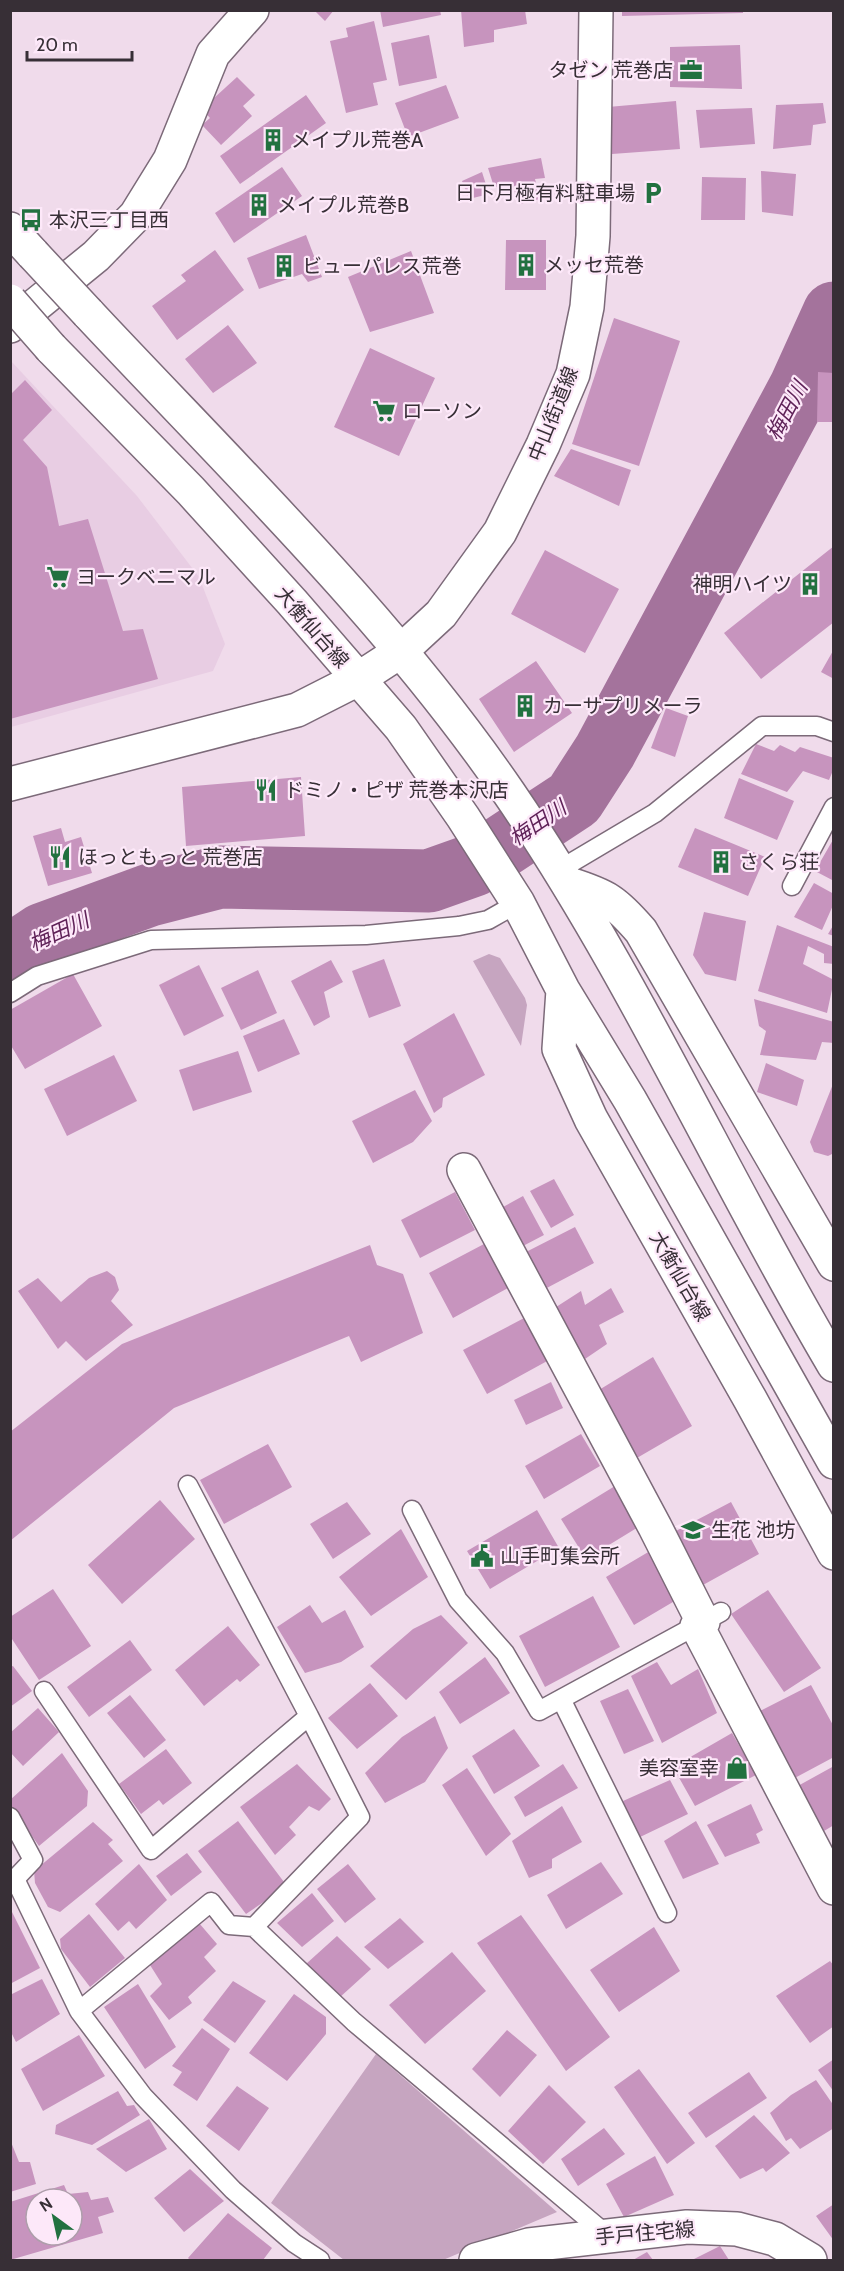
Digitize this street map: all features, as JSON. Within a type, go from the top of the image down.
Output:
[{"type":"main road","points":[[10,326],[96,256],[142,206],[170,160],[213,54],[252,10]]},
{"type":"main road","name":"中山街道線","points":[[10,784],[297,710],[358,679],[401,651],[441,614],[500,532],[543,445],[573,374],[587,307],[593,236],[596,10]]},
{"type":"main road","points":[[10,229],[238,471],[401,651],[465,730],[559,869],[834,1365]]},
{"type":"main road","name":"大衡仙台線","points":[[10,301],[51,348],[191,491],[401,728],[463,816],[511,893],[834,1462]]},
{"type":"main road","points":[[559,869],[605,895],[623,910],[641,932],[834,1264]]},
{"type":"main road","name":"大衡仙台線","points":[[564,990],[559,1049],[591,1119],[750,1399],[834,1553]]},
{"type":"main road","points":[[464,1170],[707,1620],[834,1888]]},
{"type":"main road","name":"手戸住宅線","points":[[476,2260],[529,2245],[687,2227],[737,2229],[775,2239],[810,2260]]},
{"type":"lane","points":[[559,869],[655,813],[762,726],[817,726],[834,732]]},
{"type":"lane","points":[[792,886],[834,807]]},
{"type":"lane","points":[[10,993],[37,975],[151,940],[366,935],[448,927],[488,920],[511,893]]},
{"type":"lane","points":[[188,1485],[360,1817],[254,1927]]},
{"type":"lane","points":[[412,1510],[458,1600],[505,1653],[539,1711],[707,1620]]},
{"type":"lane","points":[[44,1691],[151,1850],[309,1716]]},
{"type":"lane","points":[[561,1699],[667,1912]]},
{"type":"lane","points":[[10,1817],[33,1860],[15,1879],[79,2011],[143,2096],[225,2181],[294,2242],[320,2260]]},
{"type":"lane","points":[[79,2011],[211,1902],[229,1924],[254,1927],[354,2022],[607,2235]]},
{"type":"shaded area","points":[[10,360],[137,496],[199,577],[225,644],[213,671],[11,727]]},
{"type":"shaded area","points":[[489,954],[500,958],[525,998],[527,1005],[521,1046],[473,961]]},
{"type":"shaded area","points":[[376,2054],[557,2212],[443,2260],[344,2260],[271,2203]]},
{"type":"building","points":[[314,10],[334,10],[325,21]]},
{"type":"building","points":[[380,10],[440,10],[441,15],[383,27]]},
{"type":"building","points":[[461,10],[525,10],[527,24],[494,30],[494,42],[464,47]]},
{"type":"building","points":[[622,10],[743,10],[743,13],[622,16]]},
{"type":"building","points":[[374,21],[387,80],[373,83],[378,105],[346,113],[330,41],[348,37],[346,28]]},
{"type":"building","points":[[429,35],[437,78],[399,86],[391,43]]},
{"type":"building","points":[[740,45],[742,89],[670,87],[670,47]]},
{"type":"building","points":[[237,77],[255,95],[243,106],[252,116],[221,145],[202,125],[210,118],[202,109]]},
{"type":"building","points":[[446,85],[459,118],[408,137],[395,103]]},
{"type":"building","name":"メイプル荒巻A","points":[[306,95],[326,123],[240,184],[220,156]]},
{"type":"building","points":[[676,101],[680,149],[612,154],[608,107]]},
{"type":"building","points":[[823,103],[826,123],[813,125],[811,145],[773,149],[776,105]]},
{"type":"building","points":[[752,108],[755,144],[700,148],[696,110]]},
{"type":"building","points":[[541,158],[545,178],[535,179],[540,199],[520,204],[512,185],[494,187],[488,168]]},
{"type":"building","name":"メイプル荒巻B","points":[[282,167],[302,196],[234,243],[215,213]]},
{"type":"building","points":[[761,171],[796,174],[793,216],[762,212]]},
{"type":"building","points":[[482,172],[489,194],[469,199],[462,181]]},
{"type":"building","points":[[702,177],[746,178],[745,220],[701,220]]},
{"type":"building","name":"ビューパレス荒巻","points":[[306,235],[322,277],[308,282],[302,274],[259,289],[247,258]]},
{"type":"building","name":"メッセ荒巻","points":[[506,240],[546,240],[546,290],[505,290]]},
{"type":"building","points":[[215,250],[244,290],[177,340],[152,306],[186,281],[181,275]]},
{"type":"building","points":[[411,251],[434,313],[370,332],[348,277]]},
{"type":"building","points":[[614,318],[680,341],[639,466],[572,444]]},
{"type":"building","points":[[228,325],[257,363],[213,393],[185,359]]},
{"type":"building","points":[[370,348],[435,378],[399,456],[334,427]]},
{"type":"building","points":[[818,372],[834,373],[834,422],[817,422]]},
{"type":"building","name":"ヨークベニマル","points":[[25,380],[52,410],[23,440],[47,467],[59,526],[88,519],[123,631],[143,629],[158,679],[10,719],[10,395]]},
{"type":"building","points":[[571,449],[631,470],[619,506],[554,476]]},
{"type":"building","name":"神明ハイツ","points":[[834,546],[834,622],[761,679],[724,633]]},
{"type":"building","points":[[545,550],[619,589],[585,653],[511,614]]},
{"type":"building","points":[[834,649],[834,679],[821,672]]},
{"type":"building","name":"カーサプリメーラ","points":[[536,661],[572,713],[514,752],[479,699]]},
{"type":"building","points":[[666,708],[688,716],[675,757],[651,748]]},
{"type":"building","points":[[756,744],[774,751],[780,745],[795,752],[800,747],[834,758],[834,768],[829,780],[803,771],[787,792],[741,774]]},
{"type":"building","points":[[301,777],[305,836],[186,846],[182,787]]},
{"type":"building","points":[[739,778],[794,801],[777,840],[724,818]]},
{"type":"building","points":[[61,828],[65,842],[81,837],[92,873],[48,886],[33,836]]},
{"type":"building","name":"さくら荘","points":[[695,828],[765,857],[748,896],[678,867]]},
{"type":"building","points":[[834,838],[834,881],[815,871]]},
{"type":"building","points":[[814,883],[834,894],[834,903],[822,930],[794,917]]},
{"type":"building","points":[[704,912],[746,921],[736,981],[705,974],[693,955]]},
{"type":"building","points":[[834,924],[834,936],[828,934]]},
{"type":"building","points":[[777,925],[834,947],[834,964],[824,963],[824,954],[808,946],[803,964],[834,980],[827,1013],[758,991]]},
{"type":"building","points":[[384,959],[401,1006],[369,1018],[352,971]]},
{"type":"building","points":[[331,960],[343,982],[324,992],[330,1017],[314,1026],[291,981]]},
{"type":"building","points":[[199,965],[224,1016],[184,1036],[159,985]]},
{"type":"building","points":[[258,970],[277,1013],[241,1030],[221,988]]},
{"type":"building","points":[[73,974],[102,1026],[25,1069],[10,1044],[10,1010]]},
{"type":"building","points":[[754,999],[834,1022],[834,1043],[822,1042],[816,1060],[760,1055],[766,1031],[759,1026]]},
{"type":"building","points":[[454,1013],[485,1075],[443,1098],[442,1107],[434,1113],[403,1044]]},
{"type":"building","points":[[284,1019],[300,1054],[258,1072],[243,1036]]},
{"type":"building","points":[[238,1051],[252,1092],[193,1111],[179,1070]]},
{"type":"building","points":[[114,1055],[137,1101],[67,1136],[44,1089]]},
{"type":"building","points":[[766,1063],[804,1080],[797,1106],[757,1092]]},
{"type":"building","points":[[833,1084],[834,1153],[828,1156],[814,1152],[810,1142]]},
{"type":"building","points":[[415,1090],[432,1121],[413,1142],[373,1163],[352,1121]]},
{"type":"building","points":[[554,1179],[574,1215],[551,1228],[530,1191]]},
{"type":"building","points":[[455,1192],[475,1230],[420,1258],[401,1220]]},
{"type":"building","points":[[523,1196],[544,1235],[523,1246],[503,1207]]},
{"type":"building","points":[[575,1227],[594,1263],[543,1290],[526,1252]]},
{"type":"building","points":[[484,1244],[508,1288],[453,1318],[429,1273]]},
{"type":"building","points":[[370,1245],[377,1265],[403,1274],[423,1333],[361,1362],[349,1336],[174,1408],[10,1541],[10,1432],[122,1344]]},
{"type":"building","points":[[107,1271],[115,1277],[119,1290],[111,1301],[133,1325],[86,1361],[66,1341],[58,1349],[18,1291],[38,1278],[61,1302],[89,1278]]},
{"type":"building","points":[[611,1288],[624,1312],[599,1325],[607,1344],[582,1361],[553,1309],[581,1291],[585,1305]]},
{"type":"building","points":[[526,1317],[549,1360],[487,1394],[463,1350]]},
{"type":"building","points":[[653,1357],[692,1426],[630,1462],[594,1393]]},
{"type":"building","points":[[551,1382],[563,1408],[526,1425],[514,1400]]},
{"type":"building","points":[[581,1434],[600,1466],[544,1499],[525,1466]]},
{"type":"building","points":[[268,1444],[292,1487],[224,1524],[200,1480]]},
{"type":"building","points":[[615,1486],[640,1526],[586,1559],[561,1519]]},
{"type":"building","points":[[160,1500],[195,1539],[122,1604],[88,1565]]},
{"type":"building","points":[[347,1502],[371,1534],[333,1559],[310,1524]]},
{"type":"building","points":[[731,1502],[759,1554],[703,1585],[674,1532]]},
{"type":"building","points":[[537,1510],[559,1548],[490,1589],[467,1551]]},
{"type":"building","points":[[401,1529],[428,1577],[371,1616],[339,1577]]},
{"type":"building","points":[[650,1551],[678,1599],[634,1625],[606,1577]]},
{"type":"building","points":[[53,1589],[91,1646],[39,1680],[10,1636],[10,1617]]},
{"type":"building","points":[[768,1590],[821,1668],[784,1692],[731,1614]]},
{"type":"building","points":[[593,1596],[620,1647],[545,1687],[519,1636]]},
{"type":"building","points":[[310,1605],[322,1623],[345,1610],[364,1647],[341,1662],[305,1673],[277,1627]]},
{"type":"building","points":[[441,1615],[468,1643],[406,1700],[370,1666],[413,1629]]},
{"type":"building","points":[[228,1626],[260,1665],[240,1682],[237,1679],[204,1706],[175,1670]]},
{"type":"building","points":[[130,1640],[152,1670],[89,1717],[67,1687]]},
{"type":"building","points":[[485,1657],[510,1693],[460,1724],[439,1692]]},
{"type":"building","points":[[657,1662],[671,1685],[698,1669],[717,1713],[662,1743],[631,1676]]},
{"type":"building","points":[[13,1666],[32,1691],[10,1707],[10,1667]]},
{"type":"building","points":[[370,1683],[398,1716],[357,1749],[328,1718]]},
{"type":"building","points":[[811,1685],[834,1727],[834,1757],[791,1780],[758,1712]]},
{"type":"building","points":[[628,1689],[654,1741],[624,1754],[600,1701]]},
{"type":"building","points":[[130,1695],[166,1740],[144,1758],[107,1713]]},
{"type":"building","points":[[38,1708],[59,1732],[23,1766],[10,1752],[10,1733]]},
{"type":"building","points":[[435,1716],[448,1748],[425,1782],[385,1803],[365,1773],[402,1737]]},
{"type":"building","points":[[514,1729],[540,1766],[494,1794],[472,1756]]},
{"type":"building","points":[[732,1733],[756,1775],[695,1806],[673,1767]]},
{"type":"building","points":[[166,1749],[192,1783],[163,1805],[159,1800],[141,1814],[119,1784]]},
{"type":"building","points":[[62,1753],[88,1791],[87,1806],[39,1846],[10,1805],[10,1800]]},
{"type":"building","points":[[297,1764],[331,1799],[319,1811],[309,1806],[289,1827],[296,1835],[275,1855],[240,1807]]},
{"type":"building","points":[[563,1764],[578,1788],[525,1817],[514,1797]]},
{"type":"building","points":[[834,1766],[834,1825],[824,1831],[796,1787]]},
{"type":"building","points":[[467,1768],[511,1834],[486,1856],[442,1785]]},
{"type":"building","points":[[670,1780],[688,1814],[638,1838],[623,1801]]},
{"type":"building","points":[[751,1804],[763,1830],[756,1834],[760,1843],[725,1857],[707,1825]]},
{"type":"building","points":[[562,1806],[582,1842],[552,1859],[552,1868],[529,1878],[512,1841]]},
{"type":"building","points":[[238,1821],[287,1886],[246,1914],[198,1851]]},
{"type":"building","points":[[696,1821],[719,1864],[683,1879],[664,1841]]},
{"type":"building","points":[[93,1822],[113,1840],[108,1844],[123,1861],[60,1912],[48,1907],[35,1883],[34,1871]]},
{"type":"building","points":[[187,1853],[202,1872],[171,1896],[156,1876]]},
{"type":"building","points":[[601,1862],[623,1894],[566,1929],[547,1895]]},
{"type":"building","points":[[139,1864],[167,1900],[136,1929],[129,1921],[118,1931],[95,1904]]},
{"type":"building","points":[[348,1864],[376,1899],[345,1923],[317,1889]]},
{"type":"building","points":[[312,1893],[334,1921],[302,1947],[277,1923]]},
{"type":"building","points":[[10,1908],[40,1968],[10,1984]]},
{"type":"building","points":[[89,1914],[125,1958],[90,1987],[61,1949],[60,1939]]},
{"type":"building","points":[[521,1915],[610,2037],[566,2071],[477,1943]]},
{"type":"building","points":[[400,1918],[424,1942],[388,1969],[364,1947]]},
{"type":"building","points":[[199,1923],[217,1944],[204,1957],[216,1971],[188,1997],[192,2003],[169,2020],[150,1996],[162,1984],[150,1965]]},
{"type":"building","points":[[654,1927],[680,1971],[619,2012],[590,1970]]},
{"type":"building","points":[[337,1936],[371,1969],[339,1998],[306,1964]]},
{"type":"building","points":[[452,1952],[486,1991],[425,2044],[389,2005]]},
{"type":"building","points":[[830,1961],[834,1966],[834,2026],[810,2043],[776,1996]]},
{"type":"building","points":[[42,1979],[60,2014],[16,2042],[10,2030],[10,1995]]},
{"type":"building","points":[[233,1981],[266,2001],[235,2043],[203,2020]]},
{"type":"building","points":[[138,1984],[176,2047],[145,2069],[104,2007]]},
{"type":"building","points":[[294,1994],[326,2017],[326,2034],[287,2081],[249,2053]]},
{"type":"building","points":[[202,2028],[230,2049],[197,2101],[173,2085],[182,2072],[172,2066]]},
{"type":"building","points":[[507,2030],[537,2055],[500,2097],[472,2069]]},
{"type":"building","points":[[79,2035],[105,2076],[43,2111],[21,2069]]},
{"type":"building","points":[[834,2059],[834,2092],[818,2070]]},
{"type":"building","points":[[639,2069],[695,2143],[667,2164],[614,2087]]},
{"type":"building","points":[[749,2072],[767,2098],[706,2138],[688,2113]]},
{"type":"building","points":[[816,2080],[834,2106],[834,2128],[800,2149],[791,2138],[786,2141],[770,2113],[791,2095]]},
{"type":"building","points":[[549,2085],[586,2122],[543,2164],[508,2131]]},
{"type":"building","points":[[237,2086],[269,2108],[239,2151],[206,2126]]},
{"type":"building","points":[[118,2091],[127,2106],[134,2105],[140,2115],[92,2145],[55,2134],[56,2125]]},
{"type":"building","points":[[754,2115],[790,2153],[766,2172],[763,2168],[740,2179],[715,2146]]},
{"type":"building","points":[[149,2119],[167,2149],[126,2172],[96,2149]]},
{"type":"building","points":[[604,2128],[625,2154],[578,2186],[561,2159]]},
{"type":"building","points":[[11,2142],[19,2162],[30,2162],[36,2184],[10,2192]]},
{"type":"building","points":[[655,2156],[674,2195],[624,2217],[606,2184]]},
{"type":"building","points":[[190,2169],[224,2201],[184,2232],[154,2198]]},
{"type":"building","points":[[84,2192],[88,2192],[91,2200],[108,2197],[114,2212],[98,2217],[103,2233],[84,2239]]},
{"type":"building","points":[[24,2198],[24,2247],[55,2247],[10,2260],[10,2202]]},
{"type":"building","points":[[834,2204],[834,2241],[816,2216]]},
{"type":"building","points":[[228,2213],[272,2248],[263,2260],[190,2260],[188,2258]]},
{"type":"building","points":[[720,2246],[729,2260],[692,2260]]},
{"type":"building","points":[[647,2252],[653,2260],[633,2260]]},
{"type":"waterway","name":"梅田川","points":[[10,956],[43,934],[150,895],[220,877],[429,881],[474,865],[574,799],[605,751],[800,388],[834,313]]},
{"type":"place","name":"タゼン 荒巻店","points":[[691,70]]},
{"type":"place","name":"メイプル荒巻A","points":[[273,140]]},
{"type":"place","name":"日下月極有料駐車場","points":[[653,193]]},
{"type":"place","name":"メイプル荒巻B","points":[[259,205]]},
{"type":"place","name":"本沢三丁目西","points":[[31,220]]},
{"type":"place","name":"メッセ荒巻","points":[[526,265]]},
{"type":"place","name":"ビューパレス荒巻","points":[[284,266]]},
{"type":"place","name":"ローソン","points":[[384,411]]},
{"type":"place","name":"ヨークベニマル","points":[[58,577]]},
{"type":"place","name":"神明ハイツ","points":[[810,584]]},
{"type":"place","name":"カーサプリメーラ","points":[[525,706]]},
{"type":"place","name":"ドミノ・ピザ 荒巻本沢店","points":[[266,790]]},
{"type":"place","name":"ほっともっと 荒巻店","points":[[60,857]]},
{"type":"place","name":"さくら荘","points":[[721,862]]},
{"type":"place","name":"生花 池坊","points":[[693,1530]]},
{"type":"place","name":"山手町集会所","points":[[482,1556]]},
{"type":"place","name":"美容室幸","points":[[737,1768]]}]
